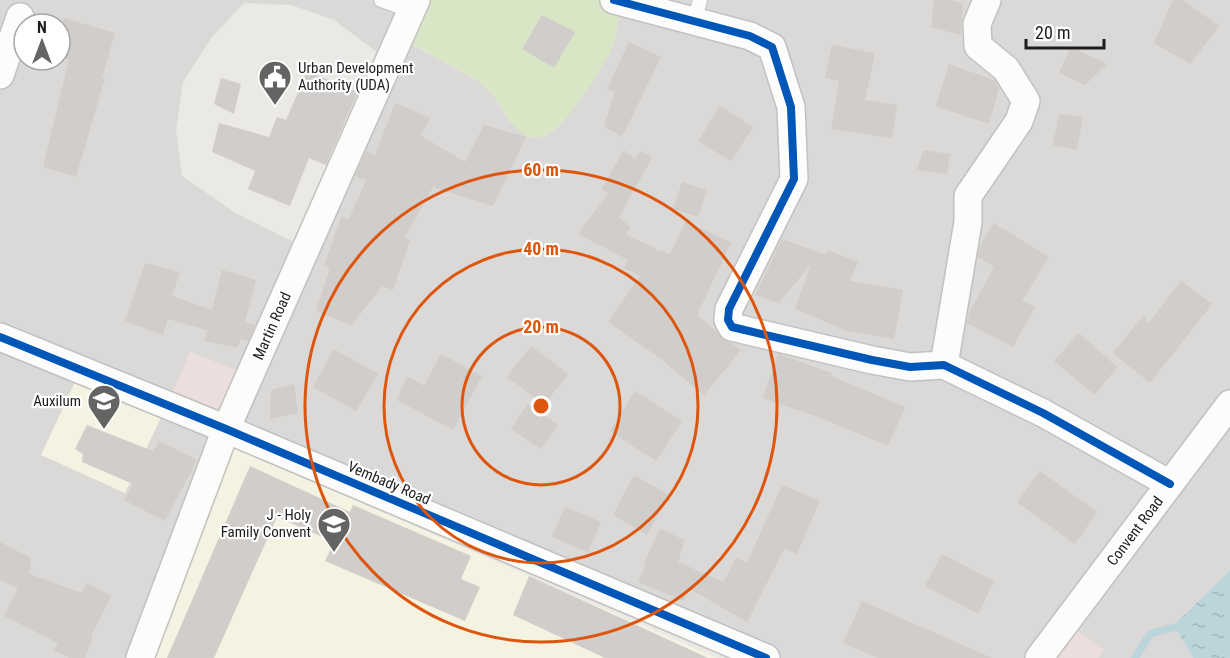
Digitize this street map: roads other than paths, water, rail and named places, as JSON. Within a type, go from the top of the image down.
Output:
[{"type":"street","points":[[614,0],[697,11],[772,47],[791,108],[794,179],[729,309],[728,320],[732,327],[910,367],[944,365],[1043,413],[1170,484]]},
{"type":"street","points":[[944,365],[968,222],[968,196],[1019,121],[1026,100],[1006,69],[978,46],[977,24],[987,0]]},
{"type":"street","name":"Martin Road","points":[[140,658],[226,429],[414,6]]},
{"type":"street","points":[[0,75],[12,40]]},
{"type":"street","name":"Vembady Road","points":[[0,337],[226,429],[766,658]]},
{"type":"street","name":"Convent Road","points":[[1040,658],[1230,404]]},
{"type":"lane","points":[[381,0],[414,6]]},
{"type":"water","points":[[1230,570],[1230,658],[1193,658],[1174,625]]},
{"type":"waterway","points":[[1135,658],[1150,634],[1183,625]]},
{"type":"place","name":"Urban Development Authority (UDA)","points":[[275,106]]},
{"type":"place","name":"Auxilum","points":[[104,430]]},
{"type":"place","name":"J - Holy Family Convent","points":[[334,553]]}]
